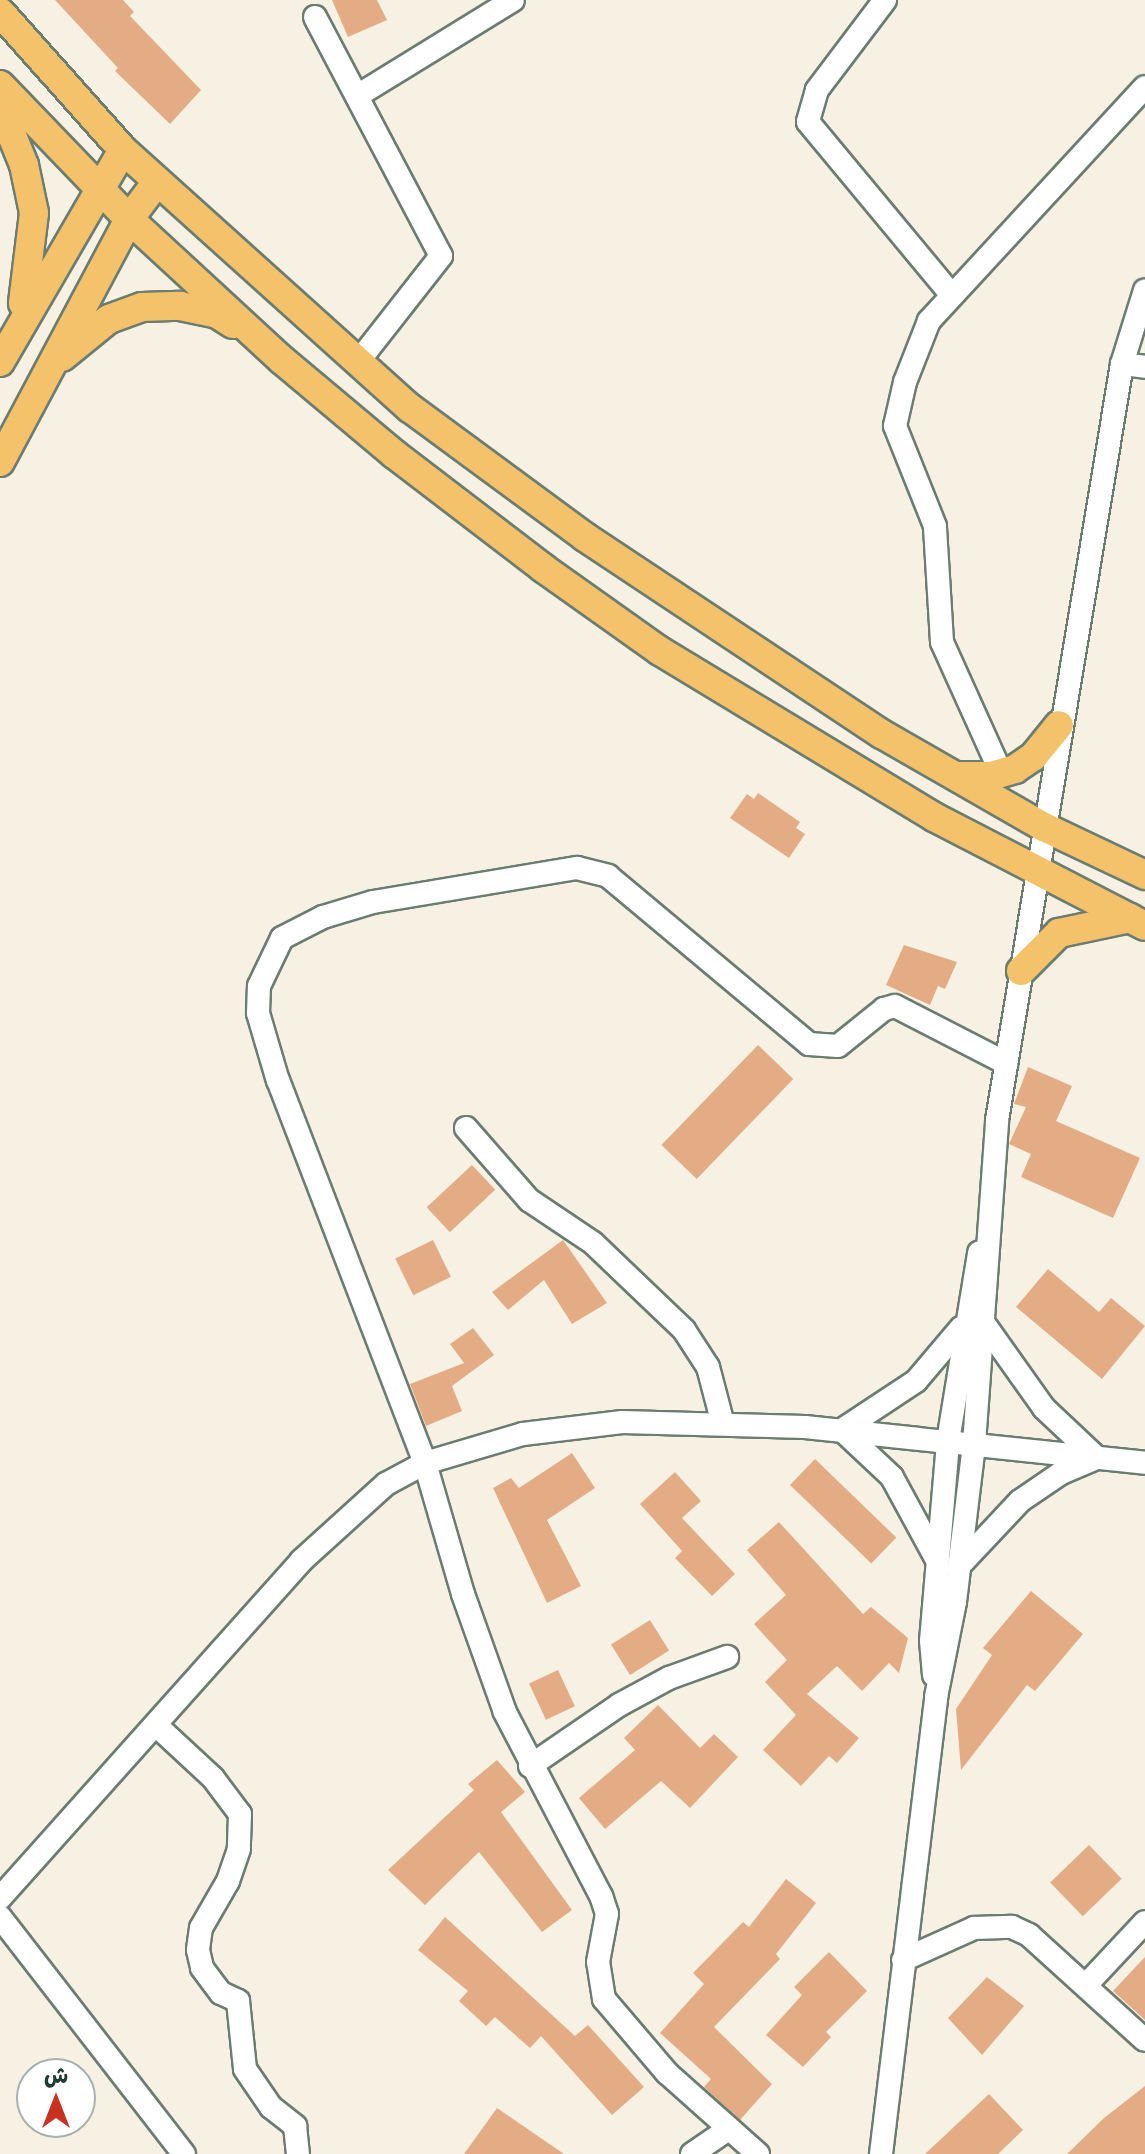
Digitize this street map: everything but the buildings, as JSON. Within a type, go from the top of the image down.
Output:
[{"type":"main road","points":[[0,12],[123,150],[410,408],[585,537],[882,734],[1044,827],[1145,875]]},
{"type":"main road","points":[[0,85],[129,219],[282,360],[394,454],[660,651],[1036,873],[1137,922]]},
{"type":"main road","points":[[0,106],[24,165],[34,213],[34,244],[18,327]]},
{"type":"main road","points":[[0,362],[123,150]]},
{"type":"main road","points":[[0,462],[129,219],[157,182]]},
{"type":"main road","points":[[45,375],[109,319],[142,307],[180,306],[217,314],[282,360]]},
{"type":"main road","points":[[959,776],[1002,775],[1033,757],[1059,725]]},
{"type":"main road","points":[[1021,971],[1059,933],[1137,922]]},
{"type":"street","points":[[357,96],[513,0]]},
{"type":"street","points":[[885,0],[817,90],[808,122],[951,294]]},
{"type":"street","points":[[315,17],[441,256],[437,267],[358,362]]},
{"type":"street","points":[[1002,775],[942,642],[935,526],[895,426],[917,349],[929,321],[1145,87]]},
{"type":"street","points":[[948,1564],[974,1444],[975,1324],[1006,1063],[1059,725],[1122,364],[1145,290]]},
{"type":"street","points":[[1122,364],[1145,367]]},
{"type":"street","points":[[758,2154],[727,2130],[641,2046],[604,1999],[598,1962],[607,1914],[530,1766],[463,1594],[425,1463],[278,1081],[258,1013],[268,958],[282,938],[323,917],[373,902],[554,869],[594,871],[608,876],[809,1044],[838,1046],[884,1009],[895,1006],[1006,1063]]},
{"type":"street","points":[[466,1128],[529,1200],[602,1250],[684,1330],[708,1367],[723,1424]]},
{"type":"street","points":[[842,1430],[916,1381],[975,1324]]},
{"type":"street","points":[[881,2154],[936,1697],[948,1564],[948,1441],[975,1324]]},
{"type":"street","points":[[975,1324],[1044,1408],[1097,1458]]},
{"type":"street","points":[[0,1898],[158,1727],[301,1561],[386,1484],[425,1463],[484,1443],[576,1425],[723,1424],[842,1430],[1145,1463]]},
{"type":"street","points":[[842,1430],[892,1477],[948,1564]]},
{"type":"street","points":[[948,1564],[1020,1501],[1061,1473],[1097,1458]]},
{"type":"street","points":[[530,1766],[619,1705],[669,1678],[727,1657]]},
{"type":"street","points":[[158,1727],[213,1778],[240,1814],[239,1849],[228,1881],[201,1928],[198,1950],[211,1980],[238,2001],[245,2069],[271,2107],[295,2126],[298,2154]]},
{"type":"street","points":[[0,1917],[184,2154]]},
{"type":"street","points":[[1086,1985],[1145,1922]]},
{"type":"street","points":[[903,1960],[974,1928],[1012,1927],[1029,1935],[1145,2040]]},
{"type":"street","points":[[692,2154],[727,2130]]}]
